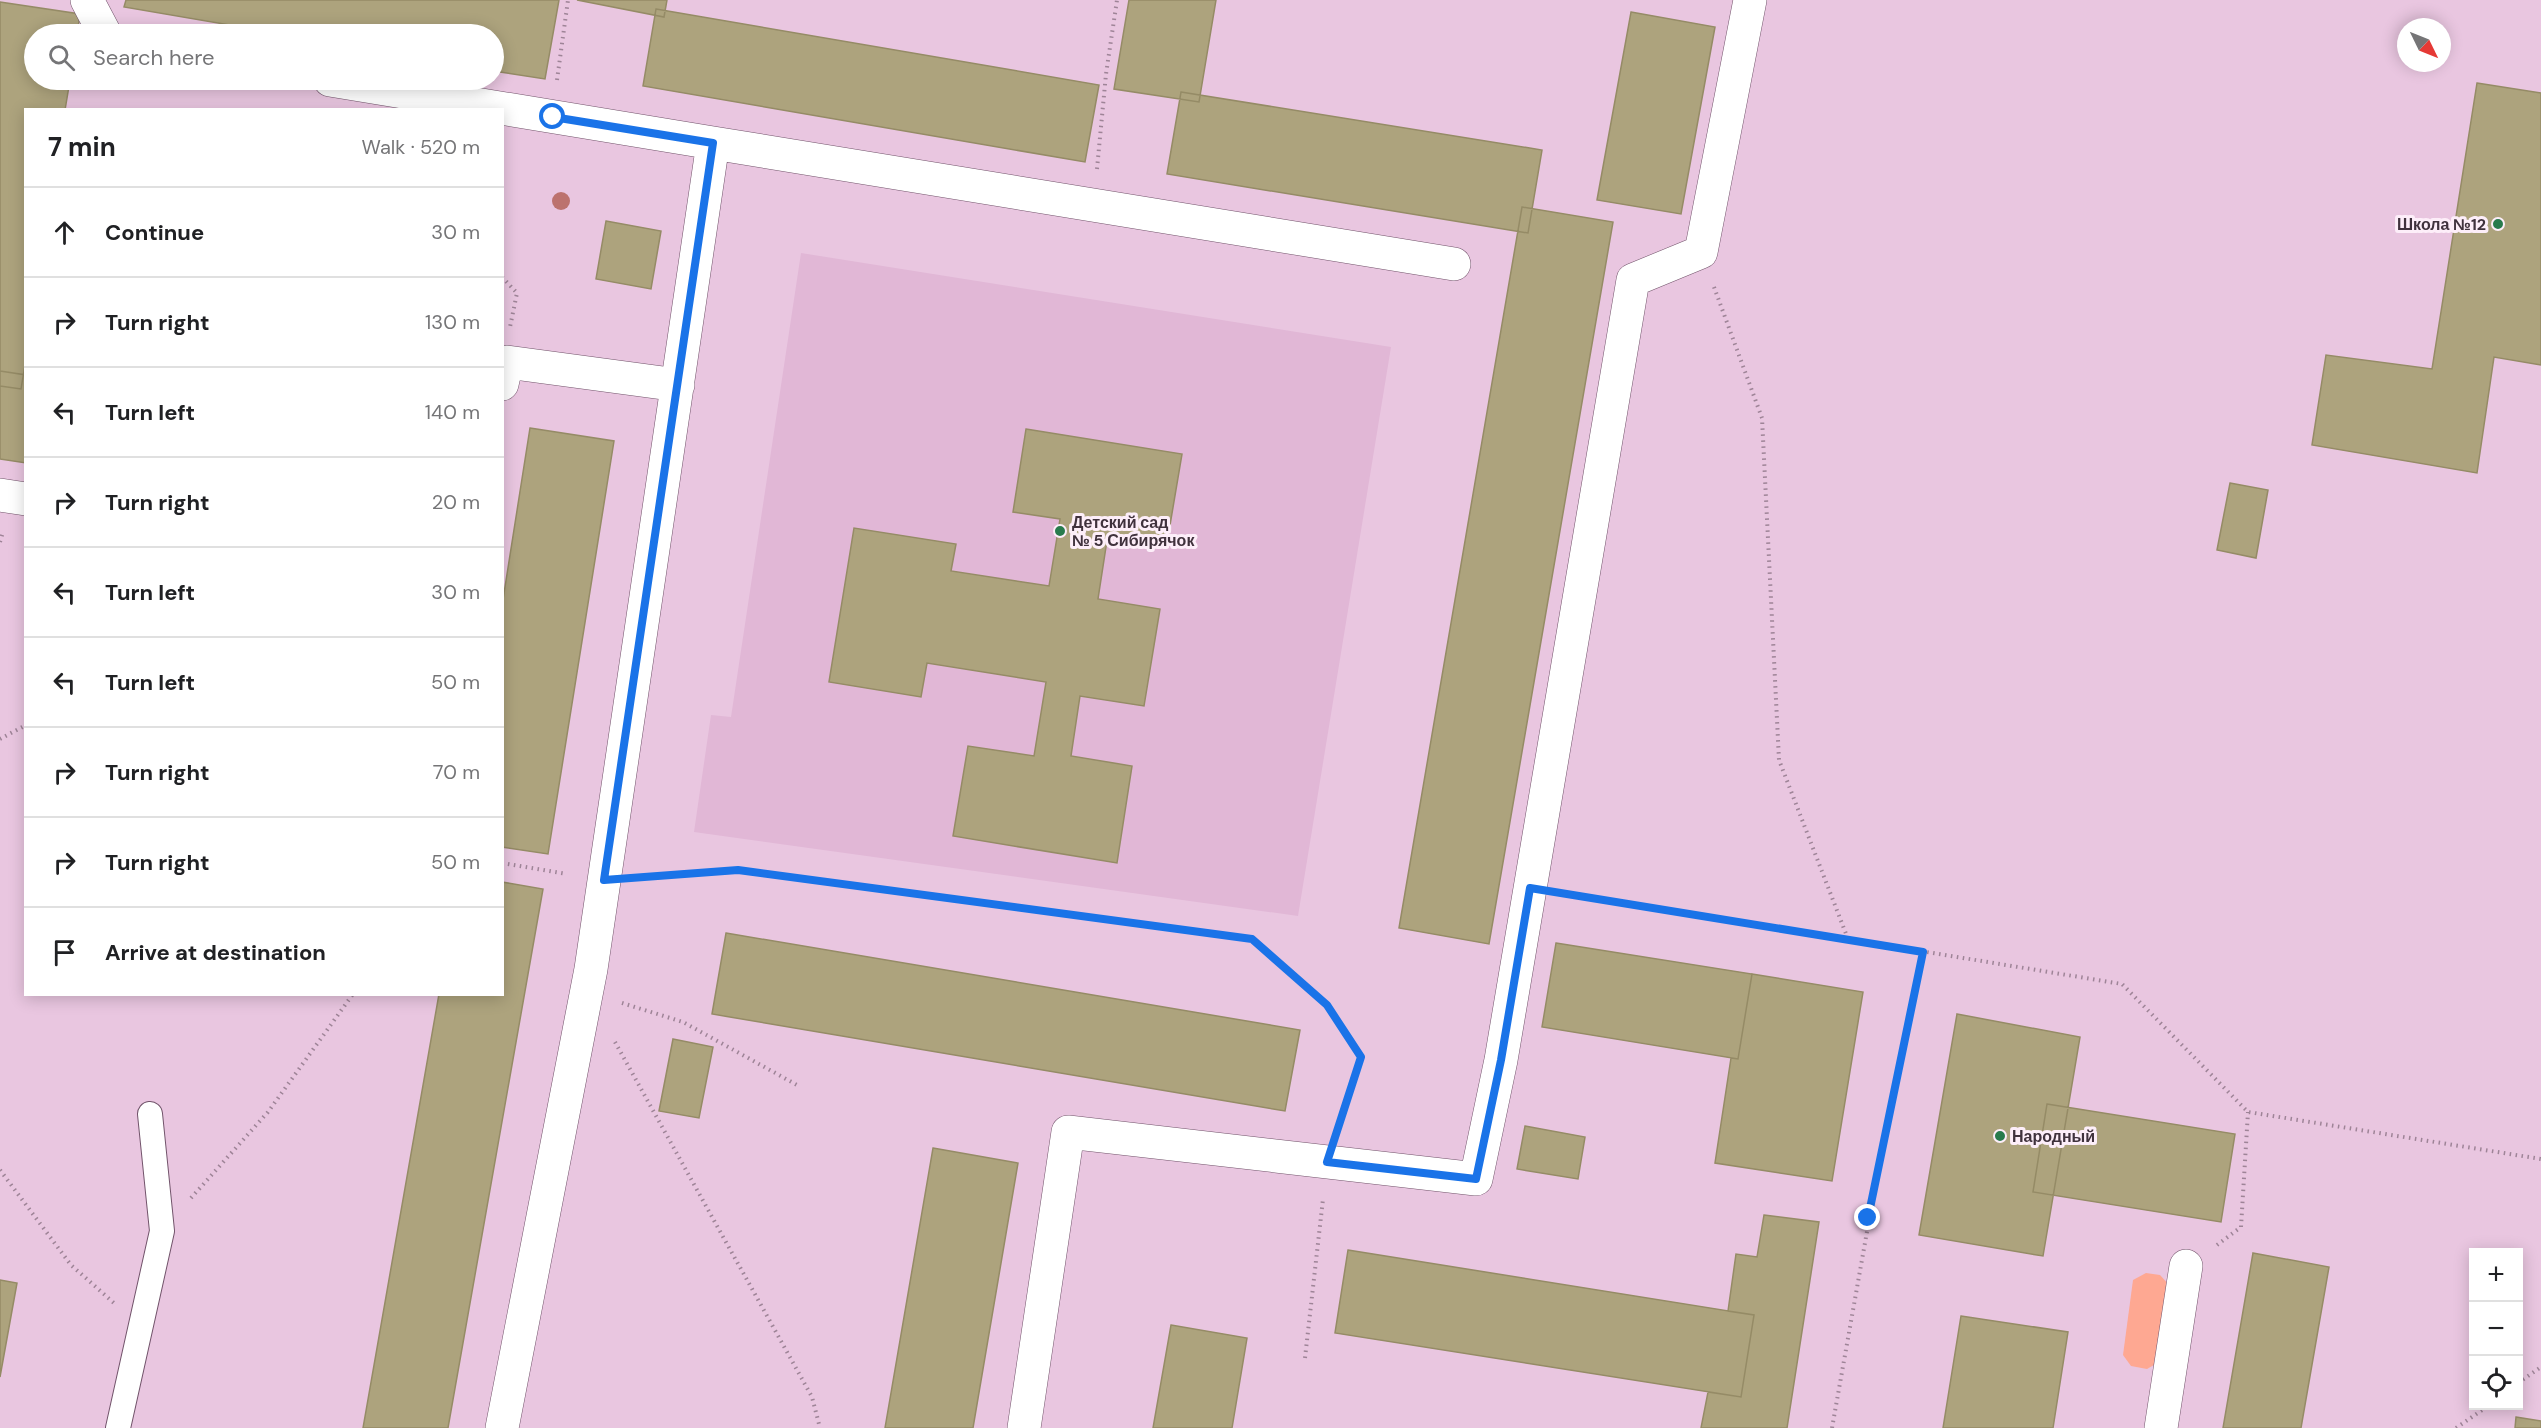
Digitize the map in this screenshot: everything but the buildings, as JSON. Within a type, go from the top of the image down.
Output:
[{"type":"street","points":[[87,0],[100,24]]},
{"type":"street","points":[[1024,1428],[1068,1132],[1476,1179],[1501,1060],[1633,280],[1701,252],[1750,0]]},
{"type":"street","points":[[390,90],[499,108]]},
{"type":"street","points":[[504,109],[1454,264]]},
{"type":"street","points":[[502,1428],[586,992],[713,143]]},
{"type":"street","points":[[505,373],[678,385]]},
{"type":"street","points":[[0,495],[24,499]]},
{"type":"street","points":[[2161,1428],[2186,1266]]},
{"type":"lane","points":[[118,1428],[162,1231],[150,1114]]},
{"type":"path","points":[[553,117],[568,0]]},
{"type":"path","points":[[1093,205],[1102,134],[1106,74],[1117,0]]},
{"type":"path","points":[[1701,252],[1762,417],[1779,760],[1848,940]]},
{"type":"path","points":[[504,279],[517,293],[507,345],[505,373]]},
{"type":"path","points":[[0,739],[24,726]]},
{"type":"path","points":[[504,863],[604,880],[738,870],[1252,939],[1327,1005],[1361,1057],[1327,1162],[1305,1358]]},
{"type":"path","points":[[1530,888],[2122,984],[2248,1112],[2541,1159]]},
{"type":"path","points":[[1832,1428],[1876,1175],[1923,952]]},
{"type":"path","points":[[586,992],[683,1022],[797,1085]]},
{"type":"path","points":[[586,992],[812,1397],[820,1428]]},
{"type":"path","points":[[162,1231],[268,1112],[352,996]]},
{"type":"path","points":[[2186,1266],[2241,1227],[2248,1112]]},
{"type":"path","points":[[0,1170],[70,1265],[141,1327]]},
{"type":"path","points":[[2523,1380],[2541,1367]]},
{"type":"path","points":[[2456,1428],[2481,1410]]},
{"type":"shaded area","name":"Детский сад № 5 Сибирячок","points":[[801,253],[1391,347],[1298,916],[694,832],[711,715],[731,717]]},
{"type":"shaded area","points":[[2146,1273],[2160,1275],[2170,1286],[2159,1362],[2147,1369],[2131,1366],[2123,1355],[2133,1280]]},
{"type":"place","name":"Школа №12","points":[[2498,224]]},
{"type":"place","name":"Детский сад № 5 Сибирячок","points":[[1060,531]]},
{"type":"place","name":"Народный","points":[[2000,1136]]},
{"type":"route","points":[[553,117],[713,143],[604,880],[738,870],[1252,939],[1327,1005],[1361,1057],[1327,1162],[1476,1179],[1501,1060],[1530,888],[1923,952],[1868,1218]]}]
